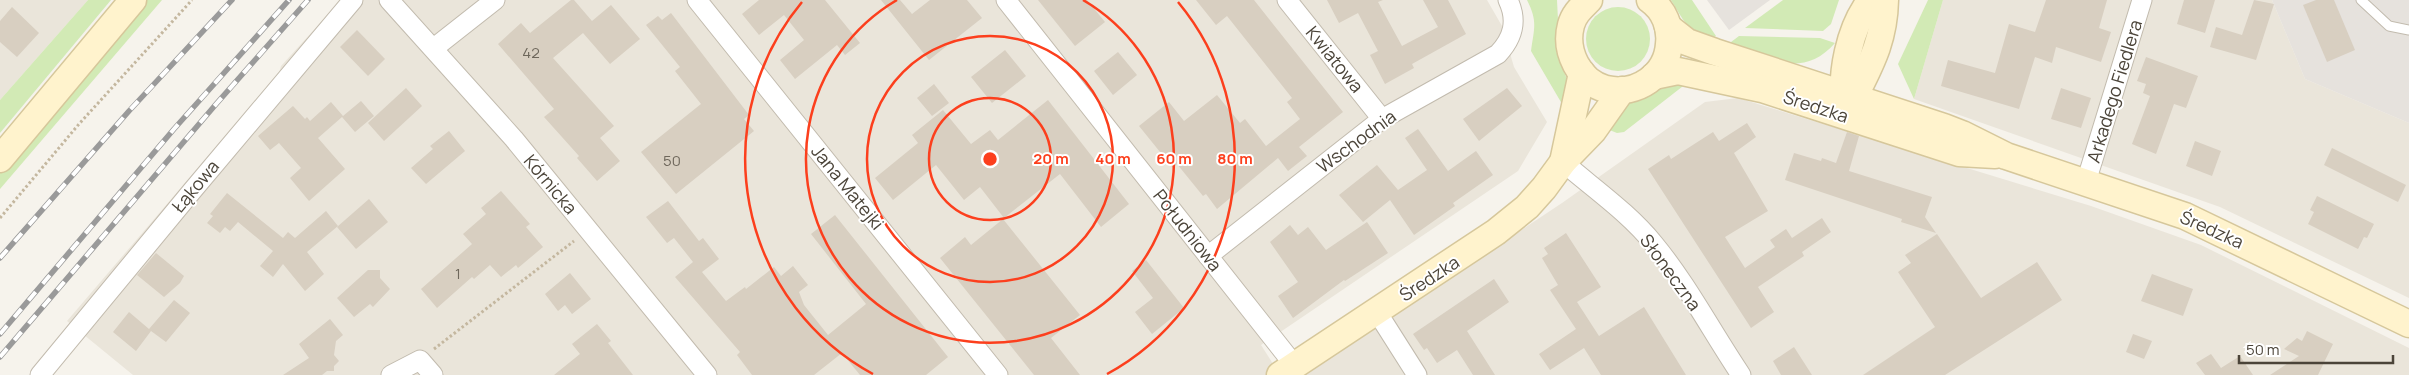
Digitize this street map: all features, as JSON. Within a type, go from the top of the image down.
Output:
[{"type":"street","points":[[0,159],[133,0]]},
{"type":"street","name":"Łąkowa","points":[[40,375],[273,93],[353,0]]},
{"type":"street","name":"Kórnicka","points":[[389,0],[434,48],[588,229],[707,375]]},
{"type":"street","points":[[434,48],[495,0]]},
{"type":"street","name":"Jana Matejki","points":[[697,0],[998,375]]},
{"type":"street","name":"Południowa","points":[[1006,0],[1208,256],[1287,370]]},
{"type":"street","name":"Kwiatowa","points":[[1287,0],[1382,119]]},
{"type":"street","name":"Wschodnia","points":[[1208,256],[1382,119],[1498,54],[1511,38],[1514,24],[1508,0]]},
{"type":"street","points":[[1579,4],[1569,36],[1574,62],[1582,73],[1605,89],[1622,90],[1639,86],[1654,76],[1666,61],[1669,51],[1668,27],[1660,10],[1650,0]]},
{"type":"street","points":[[1847,102],[1850,43],[1864,10],[1871,0]]},
{"type":"street","points":[[1847,102],[1876,53],[1885,22],[1885,0]]},
{"type":"street","name":"Arkadego Fiedlera","points":[[2086,182],[2142,0]]},
{"type":"street","name":"Średzka","points":[[1668,27],[1687,42],[1806,81],[1847,102],[1959,153],[2006,156],[2184,216],[2223,233],[2344,294],[2409,324]]},
{"type":"street","points":[[1806,81],[1828,66],[1850,43]]},
{"type":"street","name":"Średzka","points":[[1654,76],[1678,71],[1762,89],[1847,102]]},
{"type":"street","name":"Średzka","points":[[1563,162],[1582,73]]},
{"type":"street","name":"Średzka","points":[[1287,370],[1496,232],[1544,188],[1563,162],[1593,131],[1622,90]]},
{"type":"street","name":"Słoneczna","points":[[1563,162],[1622,211],[1654,243],[1740,375]]},
{"type":"street","points":[[1377,312],[1417,375]]},
{"type":"street","points":[[391,375],[420,360],[433,375]]},
{"type":"lane","points":[[2361,0],[2389,26],[2409,30]]},
{"type":"path","points":[[0,218],[79,124],[192,0]]},
{"type":"path","points":[[420,360],[588,229]]},
{"type":"shaded area","points":[[0,0],[88,0],[0,100]]},
{"type":"shaded area","points":[[341,0],[1487,0],[1502,26],[1514,67],[1547,122],[1518,171],[1261,345],[1280,375],[133,375],[67,321],[279,73],[281,66]]},
{"type":"shaded area","points":[[1707,0],[1770,0],[1729,30]]},
{"type":"shaded area","points":[[1943,0],[2272,0],[2305,79],[2409,123],[2409,298],[2220,207],[1914,99]]},
{"type":"shaded area","points":[[2272,0],[2409,0],[2409,123],[2305,79]]},
{"type":"shaded area","points":[[1738,98],[2091,206],[2201,245],[2409,348],[2409,375],[1303,375],[1562,203],[1705,102]]},
{"type":"green space","points":[[88,0],[111,0],[0,133],[0,100]]},
{"type":"green space","points":[[145,0],[162,0],[0,189],[0,173]]},
{"type":"green space","points":[[1527,0],[1557,0],[1558,20],[1555,41],[1557,54],[1568,82],[1565,109],[1531,51],[1534,20]]},
{"type":"green space","points":[[1671,0],[1692,0],[1716,36],[1710,39],[1690,27]]},
{"type":"green space","points":[[1783,0],[1839,0],[1831,24],[1823,31],[1745,28]]},
{"type":"green space","points":[[1928,0],[1943,0],[1914,99],[1898,64]]},
{"type":"green space","points":[[1612,7],[1624,7],[1641,16],[1648,27],[1650,39],[1648,51],[1641,62],[1624,71],[1612,71],[1600,66],[1591,57],[1586,45],[1586,33],[1591,21],[1600,12]]},
{"type":"green space","points":[[1739,36],[1820,38],[1835,43],[1823,54],[1810,61],[1784,63],[1727,45]]},
{"type":"green space","points":[[1687,83],[1624,132],[1617,133],[1602,127],[1618,110],[1633,100],[1661,89]]},
{"type":"building","points":[[571,0],[574,0],[592,21],[611,5],[640,39],[610,64],[583,33],[553,58],[614,126],[600,138],[620,161],[597,181],[577,158],[579,156],[544,117],[554,109],[498,44],[521,23],[530,33]]},
{"type":"building","points":[[759,0],[825,0],[860,43],[845,55],[837,45],[795,79],[780,60],[804,40],[784,15],[759,35],[742,14]]},
{"type":"building","points":[[881,0],[900,0],[912,14],[930,0],[967,0],[982,18],[929,60]]},
{"type":"building","points":[[1038,0],[1087,0],[1105,22],[1075,46]]},
{"type":"building","points":[[1196,0],[1254,0],[1343,112],[1299,147],[1307,156],[1288,171],[1278,158],[1217,209],[1206,194],[1203,196],[1177,164],[1173,168],[1139,126],[1169,102],[1184,121],[1217,95],[1240,123],[1245,119],[1266,146],[1300,119],[1287,102],[1292,98],[1227,16],[1216,25]]},
{"type":"building","points":[[1327,0],[1383,0],[1378,2],[1402,46],[1438,27],[1423,0],[1448,0],[1466,34],[1412,64],[1414,68],[1385,84],[1370,55],[1378,51],[1358,13],[1339,23]]},
{"type":"building","points":[[2046,0],[2107,0],[2099,28],[2111,32],[2101,62],[2056,47],[2052,63],[2035,57],[2019,109],[1941,86],[1948,60],[1995,73],[2009,24],[2035,32]]},
{"type":"building","points":[[2184,0],[2215,0],[2205,33],[2177,24]]},
{"type":"building","points":[[2254,0],[2274,4],[2256,60],[2210,47],[2216,27],[2242,35]]},
{"type":"building","points":[[2316,0],[2334,0],[2355,50],[2327,62],[2303,5]]},
{"type":"building","points":[[12,7],[39,33],[17,57],[0,42],[0,21]]},
{"type":"building","points":[[671,13],[749,115],[744,119],[754,131],[676,194],[641,152],[701,104],[675,71],[680,67],[646,25],[658,16],[662,20]]},
{"type":"building","points":[[357,30],[385,59],[368,76],[340,47]]},
{"type":"building","points":[[1005,50],[1026,76],[992,103],[971,77]]},
{"type":"building","points":[[1118,52],[1137,75],[1113,95],[1094,71]]},
{"type":"building","points":[[2146,57],[2198,76],[2186,108],[2174,104],[2156,154],[2132,144],[2150,96],[2143,93],[2146,84],[2137,81]]},
{"type":"building","points":[[934,84],[949,103],[932,116],[917,98]]},
{"type":"building","points":[[406,88],[422,106],[384,141],[368,123]]},
{"type":"building","points":[[1507,88],[1522,106],[1479,141],[1463,119]]},
{"type":"building","points":[[2061,88],[2091,98],[2081,128],[2051,119]]},
{"type":"building","points":[[1048,100],[1129,204],[1101,227],[1060,174],[1004,218],[980,187],[964,200],[936,165],[893,200],[875,178],[918,143],[912,135],[943,110],[971,144],[990,130],[998,140]]},
{"type":"building","points":[[361,101],[374,116],[355,132],[342,117],[318,138],[345,169],[309,201],[290,178],[301,168],[279,143],[270,150],[258,136],[293,106],[305,119],[307,117],[310,121],[331,102],[343,116]]},
{"type":"building","points":[[1747,123],[1756,137],[1734,153],[1768,211],[1725,237],[1745,268],[1775,247],[1770,240],[1786,229],[1792,238],[1822,218],[1831,232],[1802,252],[1804,256],[1758,287],[1774,312],[1751,328],[1648,169],[1669,155],[1671,159],[1713,132],[1719,141]]},
{"type":"building","points":[[1418,129],[1448,171],[1476,151],[1493,175],[1453,203],[1455,206],[1414,235],[1390,200],[1363,222],[1339,195],[1377,165],[1398,190],[1427,170],[1405,138]]},
{"type":"building","points":[[449,131],[465,151],[426,184],[411,168],[433,149],[430,146]]},
{"type":"building","points":[[1847,132],[1859,136],[1849,171],[1932,197],[1925,217],[1936,233],[1901,222],[1902,219],[1785,180],[1794,153],[1821,161],[1822,158],[1836,163]]},
{"type":"building","points":[[2195,141],[2221,151],[2212,176],[2186,166]]},
{"type":"building","points":[[2332,148],[2406,185],[2398,202],[2324,165]]},
{"type":"building","points":[[501,191],[530,224],[526,227],[543,247],[518,268],[516,265],[501,277],[490,265],[474,279],[472,277],[437,308],[421,289],[472,244],[463,234],[486,214],[481,208]]},
{"type":"building","points":[[227,193],[283,238],[288,232],[295,238],[326,211],[338,226],[307,252],[324,274],[305,291],[283,264],[273,277],[260,266],[273,251],[238,222],[230,231],[225,227],[220,233],[207,223],[213,216],[210,214]]},
{"type":"building","points":[[2317,196],[2374,224],[2367,238],[2364,237],[2358,249],[2308,224],[2314,212],[2310,210]]},
{"type":"building","points":[[369,199],[388,222],[356,249],[337,227]]},
{"type":"building","points":[[668,201],[699,241],[703,238],[719,259],[702,272],[726,301],[745,287],[746,289],[774,267],[781,276],[793,266],[808,285],[799,292],[804,305],[828,335],[866,304],[811,234],[835,215],[948,357],[926,375],[860,375],[842,353],[814,375],[752,375],[737,355],[740,352],[675,277],[693,262],[674,238],[667,243],[646,217]]},
{"type":"building","points":[[1003,219],[1080,315],[1051,338],[1080,375],[1034,375],[940,258],[965,237],[971,245]]},
{"type":"building","points":[[1367,222],[1388,253],[1344,280],[1293,318],[1278,296],[1298,282],[1270,242],[1290,225],[1298,235],[1308,227],[1326,250]]},
{"type":"building","points":[[1566,233],[1601,287],[1577,302],[1599,336],[1644,307],[1686,375],[1601,375],[1584,348],[1550,370],[1539,354],[1576,329],[1550,290],[1558,285],[1542,258],[1548,254],[1544,248]]},
{"type":"building","points":[[1937,234],[1981,298],[2037,262],[2062,300],[1945,375],[1863,375],[1935,327],[1898,272],[1911,263],[1905,255]]},
{"type":"building","points":[[156,253],[184,276],[180,283],[164,297],[137,275]]},
{"type":"building","points":[[1146,260],[1184,308],[1152,334],[1135,312],[1153,298],[1132,271]]},
{"type":"building","points":[[368,270],[380,270],[380,278],[390,289],[373,307],[370,304],[354,317],[337,298]]},
{"type":"building","points":[[570,273],[591,299],[572,314],[565,305],[558,311],[545,294]]},
{"type":"building","points":[[2152,274],[2193,289],[2183,316],[2141,301]]},
{"type":"building","points":[[1494,279],[1509,302],[1467,331],[1495,375],[1473,375],[1457,350],[1437,363],[1427,348],[1424,350],[1413,334]]},
{"type":"building","points":[[174,300],[190,313],[166,342],[151,331],[136,351],[113,332],[129,312],[149,329]]},
{"type":"building","points":[[330,319],[343,335],[336,341],[334,355],[339,361],[334,366],[334,371],[327,371],[322,375],[283,375],[309,358],[299,344]]},
{"type":"building","points":[[597,324],[611,341],[608,343],[633,375],[554,375],[580,354],[572,344]]},
{"type":"building","points":[[2307,331],[2333,344],[2318,375],[2270,375],[2299,356],[2284,349],[2297,338],[2302,341]]},
{"type":"building","points":[[2133,334],[2152,341],[2144,359],[2126,352]]},
{"type":"building","points":[[1794,347],[1812,375],[1781,375],[1773,361]]},
{"type":"building","points":[[2211,354],[2221,368],[2240,356],[2253,375],[2205,375],[2196,363]]},
{"type":"railway","points":[[0,258],[129,111],[232,0]]},
{"type":"railway","points":[[0,334],[174,129],[289,0]]},
{"type":"railway","points":[[0,357],[217,103],[308,0]]}]
